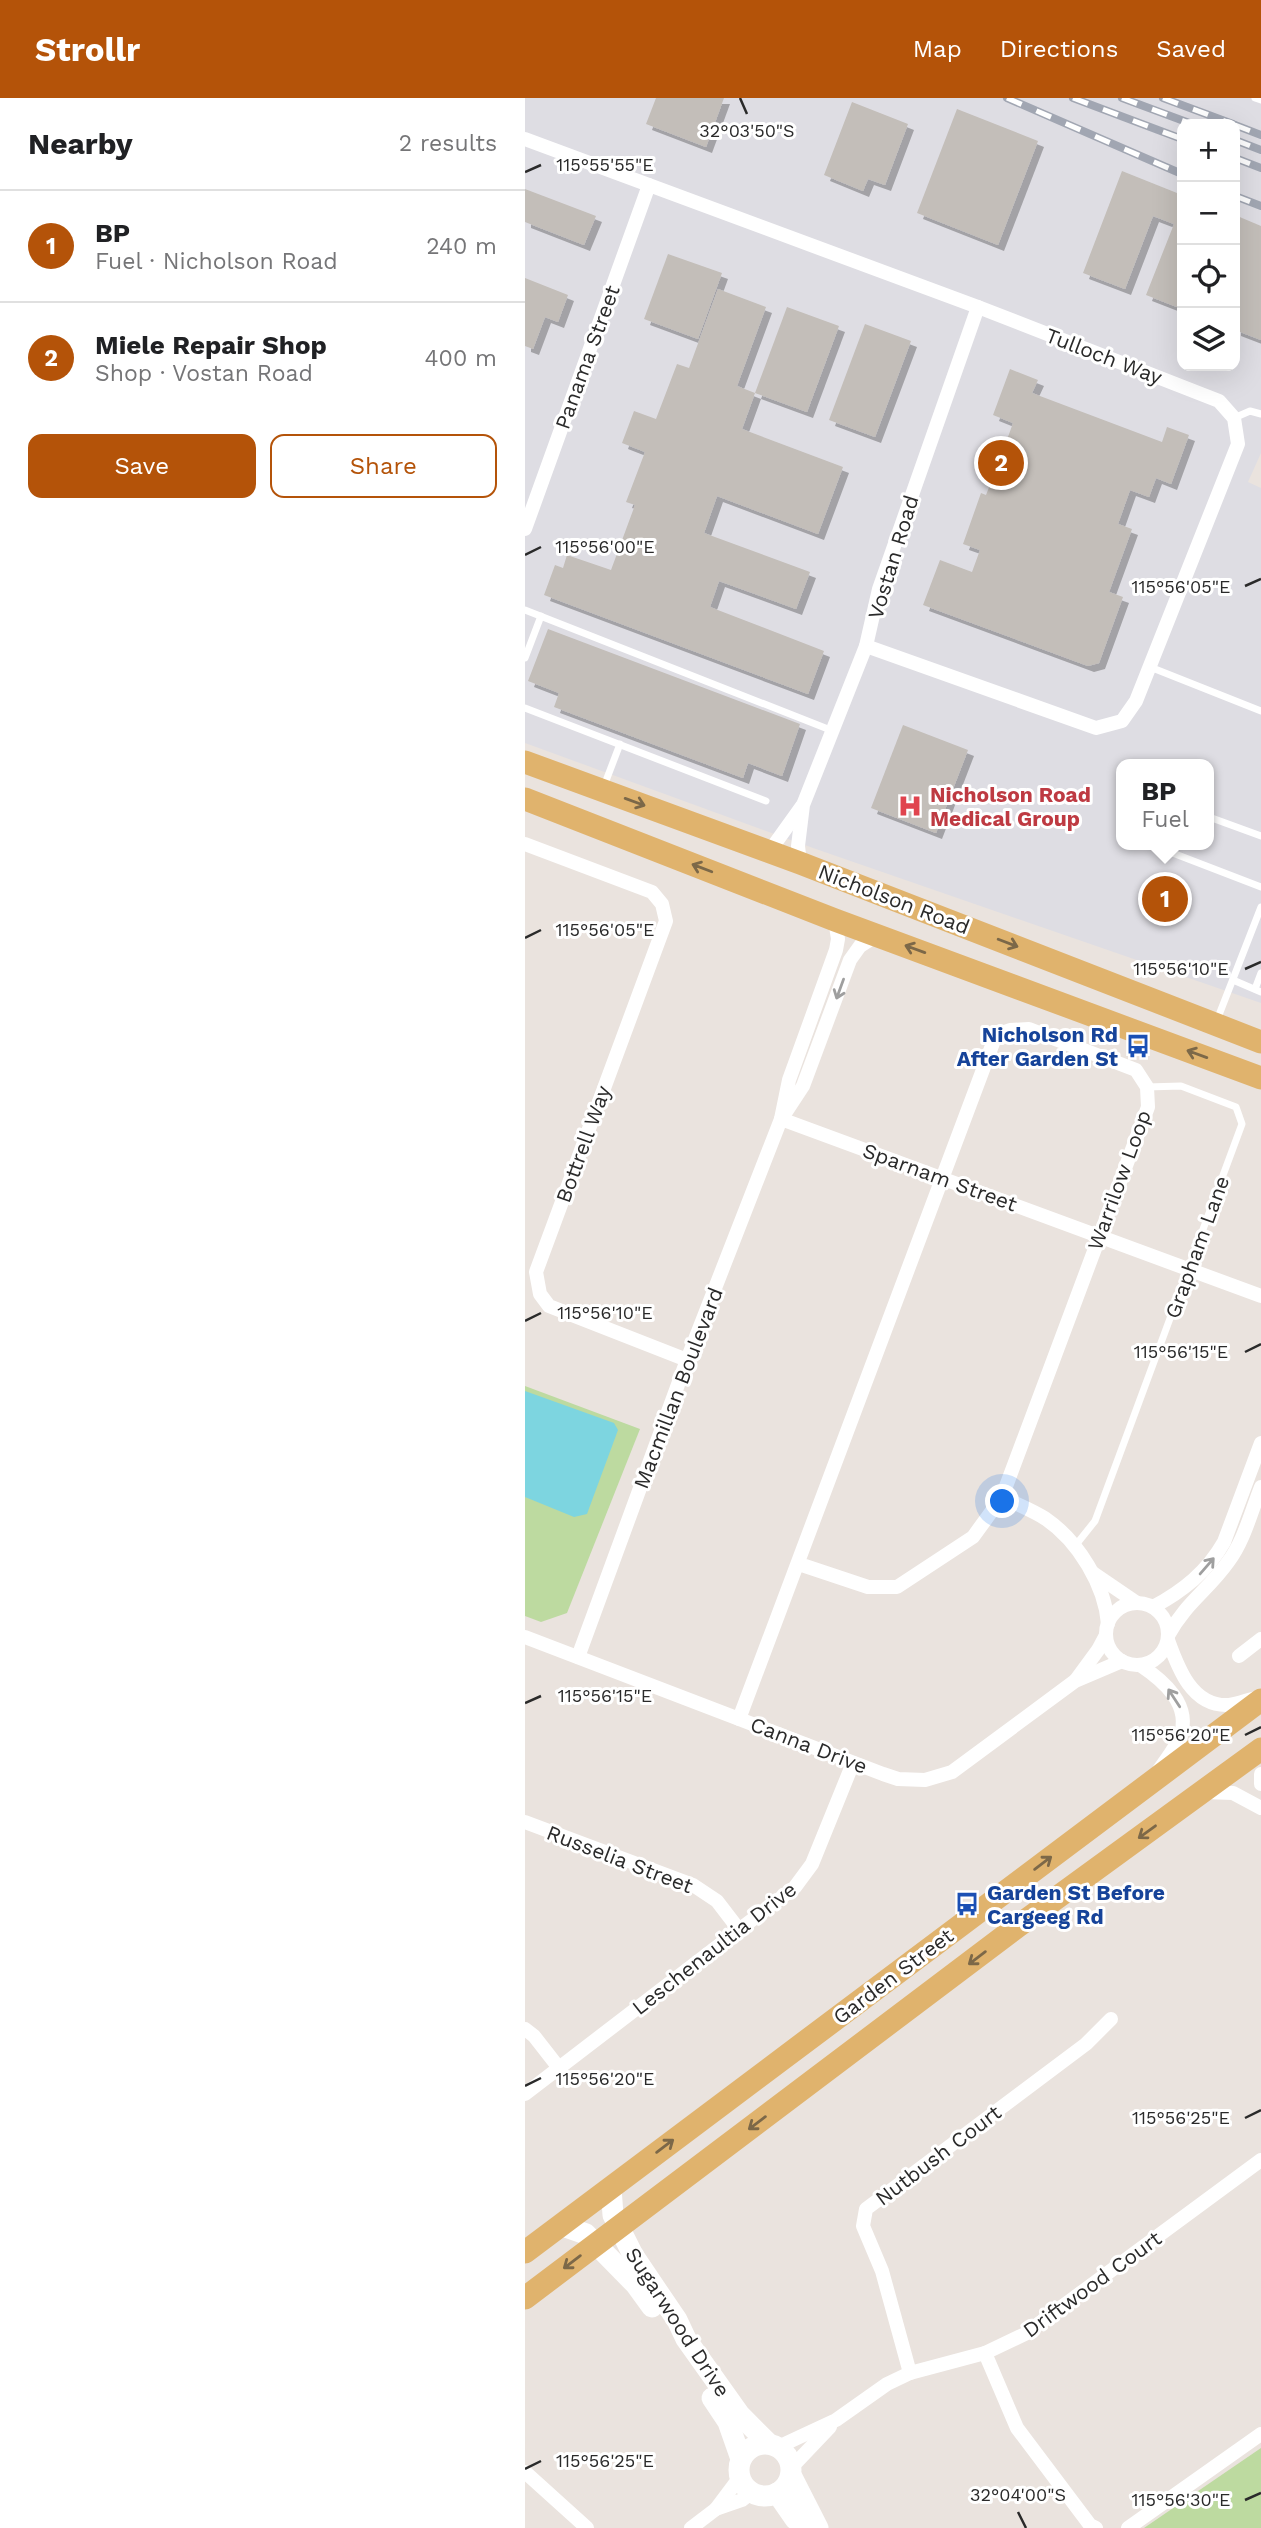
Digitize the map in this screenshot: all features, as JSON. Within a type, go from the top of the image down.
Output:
[{"type":"main road","name":"Nicholson Road","points":[[525,762],[800,863],[1261,1042]]},
{"type":"main road","name":"Nicholson Road","points":[[525,799],[835,920],[1261,1078]]},
{"type":"main road","name":"Garden Street","points":[[525,2252],[1261,1698]]},
{"type":"main road","name":"Garden Street","points":[[525,2298],[935,1989],[1261,1749]]},
{"type":"main road","points":[[812,2037],[821,2048],[832,2048],[895,2008],[935,1989]]},
{"type":"street","name":"Tulloch Way","points":[[525,139],[978,307],[1219,401],[1234,418]]},
{"type":"street","name":"Panama Street","points":[[525,529],[649,185]]},
{"type":"street","name":"Vostan Road","points":[[769,852],[803,805],[866,646],[879,589],[978,307]]},
{"type":"street","points":[[866,646],[1096,728],[1122,721],[1136,701],[1238,444],[1234,418]]},
{"type":"street","name":"Vostan Road","points":[[800,863],[798,846],[803,805]]},
{"type":"street","name":"Bottrell Way","points":[[525,844],[652,892],[662,904],[666,921],[536,1272],[540,1294],[549,1307],[687,1360]]},
{"type":"street","name":"Macmillan Boulevard","points":[[578,1657],[687,1360],[781,1119],[789,1080],[836,950],[838,939],[835,920]]},
{"type":"street","name":"Macmillan Boulevard","points":[[781,1119],[803,1086],[850,960],[860,946],[877,935]]},
{"type":"street","name":"Warrilow Loop","points":[[739,1719],[996,1035],[1010,1030],[1029,1029],[1136,1070],[1147,1087],[1148,1107],[1002,1497],[973,1537],[897,1587],[868,1587],[799,1564]]},
{"type":"street","name":"Sparnam Street","points":[[781,1119],[1261,1296]]},
{"type":"street","points":[[1153,1607],[1184,1589],[1217,1555],[1261,1443]]},
{"type":"street","points":[[1140,1665],[1158,1658],[1186,1607],[1229,1562],[1239,1544],[1261,1487]]},
{"type":"street","points":[[1002,1497],[1047,1520],[1074,1547],[1092,1573],[1105,1605],[1113,1654],[1122,1661],[1140,1665],[1156,1675],[1174,1695],[1183,1717],[1179,1739],[1154,1780]]},
{"type":"street","points":[[1092,1573],[1137,1603],[1153,1607],[1161,1614],[1167,1623],[1168,1637],[1181,1673],[1188,1684],[1205,1699],[1227,1705],[1261,1698]]},
{"type":"street","points":[[1107,1630],[1119,1609],[1137,1603]]},
{"type":"street","name":"Canna Drive","points":[[1075,1681],[1098,1650],[1107,1630]]},
{"type":"street","name":"Canna Drive","points":[[525,1637],[898,1779],[925,1780],[940,1777],[964,1765],[1075,1681],[1122,1661]]},
{"type":"street","points":[[1239,1656],[1261,1640]]},
{"type":"street","name":"Leschenaultia Drive","points":[[525,2094],[785,1897],[804,1877],[821,1844],[853,1763]]},
{"type":"street","points":[[1261,1774],[1261,1784]]},
{"type":"street","points":[[1202,1792],[1233,1793],[1261,1808]]},
{"type":"street","name":"Russelia Street","points":[[525,1822],[692,1885],[717,1901],[740,1931]]},
{"type":"street","name":"Nutbush Court","points":[[910,2373],[882,2271],[863,2226],[866,2209],[1086,2044],[1111,2019]]},
{"type":"street","points":[[525,2029],[534,2036],[559,2068]]},
{"type":"street","name":"Driftwood Court","points":[[774,2446],[836,2420],[887,2384],[910,2373],[985,2353],[1025,2334],[1261,2160]]},
{"type":"street","name":"Sugarwood Drive","points":[[611,2188],[613,2215],[618,2227],[686,2339],[740,2415],[774,2446]]},
{"type":"street","name":"Sugarwood Drive","points":[[560,2225],[586,2234],[636,2285],[668,2328],[727,2423],[744,2476]]},
{"type":"street","points":[[985,2353],[1017,2428],[1090,2525],[1096,2528]]},
{"type":"street","name":"Driftwood Court","points":[[791,2471],[836,2420]]},
{"type":"street","points":[[1128,2528],[1261,2434]]},
{"type":"street","points":[[691,2528],[716,2509],[742,2500],[744,2476],[753,2447],[774,2446],[789,2460],[791,2471],[818,2528]]},
{"type":"street","points":[[744,2476],[768,2496],[783,2489],[791,2471]]},
{"type":"street","points":[[525,2472],[587,2528]]},
{"type":"street","points":[[777,2493],[795,2519],[808,2528]]},
{"type":"lane","points":[[1255,98],[1261,100]]},
{"type":"lane","points":[[1234,418],[1250,411],[1261,414]]},
{"type":"lane","points":[[525,610],[833,730]]},
{"type":"lane","points":[[525,658],[541,616]]},
{"type":"lane","points":[[1150,667],[1261,711]]},
{"type":"lane","points":[[525,708],[766,801]]},
{"type":"lane","points":[[602,790],[620,744]]},
{"type":"lane","points":[[1214,819],[1261,836]]},
{"type":"lane","points":[[1169,850],[1261,887]]},
{"type":"lane","points":[[1216,1025],[1261,906]]},
{"type":"lane","points":[[1233,980],[1258,990],[1261,973]]},
{"type":"lane","name":"Grapham Lane","points":[[1074,1547],[1095,1521],[1242,1124],[1236,1107],[1181,1086],[1147,1087]]},
{"type":"shaded area","points":[[525,98],[1261,98],[1261,453],[1248,482],[1261,488],[1261,1003],[813,848],[525,743]]},
{"type":"green space","points":[[525,1386],[640,1429],[567,1613],[541,1622],[525,1616]]},
{"type":"green space","points":[[1261,2448],[1261,2528],[1144,2528]]},
{"type":"water","points":[[525,1391],[614,1423],[618,1430],[587,1514],[574,1517],[525,1497]]},
{"type":"building","points":[[656,98],[724,98],[706,147],[646,124]]},
{"type":"building","points":[[852,102],[908,124],[885,185],[868,179],[863,191],[824,175]]},
{"type":"building","points":[[957,109],[1038,141],[998,245],[917,213]]},
{"type":"building","points":[[1122,171],[1177,193],[1177,307],[1146,295],[1174,224],[1153,216],[1125,289],[1083,273]]},
{"type":"building","points":[[525,189],[596,216],[584,245],[525,222]]},
{"type":"building","points":[[1240,217],[1261,226],[1261,340],[1240,332]]},
{"type":"building","points":[[668,254],[722,273],[698,339],[644,319]]},
{"type":"building","points":[[525,278],[568,295],[558,322],[545,317],[533,349],[525,346]]},
{"type":"building","points":[[718,289],[766,307],[737,386],[755,393],[742,429],[843,467],[818,534],[717,496],[704,533],[810,572],[796,609],[719,581],[710,607],[824,651],[808,694],[544,595],[555,565],[563,568],[567,555],[611,570],[635,505],[626,502],[645,452],[622,443],[634,411],[656,419],[677,364],[689,368]]},
{"type":"building","points":[[787,307],[839,326],[807,412],[755,393]]},
{"type":"building","points":[[865,324],[911,341],[875,437],[829,420]]},
{"type":"building","points":[[1010,369],[1038,380],[1032,393],[1162,442],[1167,427],[1189,435],[1171,484],[1156,478],[1149,497],[1130,490],[1118,524],[1132,529],[1109,592],[1123,597],[1099,663],[1088,666],[923,605],[940,560],[972,572],[980,550],[963,544],[981,493],[986,495],[995,472],[990,470],[999,446],[1004,448],[1013,423],[993,415]]},
{"type":"building","points":[[548,629],[800,724],[782,776],[748,763],[743,778],[554,707],[559,693],[528,681]]},
{"type":"building","points":[[903,725],[968,750],[936,833],[871,808]]},
{"type":"railway","points":[[1007,98],[1177,172]]},
{"type":"railway","points":[[1073,98],[1177,137]]},
{"type":"railway","points":[[1122,98],[1179,119]]},
{"type":"railway","points":[[1163,98],[1220,119]]},
{"type":"railway","points":[[1240,127],[1261,135]]},
{"type":"railway","points":[[1240,142],[1261,150]]},
{"type":"railway","points":[[1240,160],[1261,168]]},
{"type":"railway","points":[[1240,198],[1261,206]]},
{"type":"place","name":"Miele Repair Shop","points":[[1001,463]]},
{"type":"place","name":"Nicholson Road Medical Group","points":[[910,806]]},
{"type":"place","name":"BP","points":[[1165,899]]},
{"type":"place","name":"Nicholson Rd After Garden St","points":[[1138,1046]]},
{"type":"place","name":"Garden St Before Cargeeg Rd","points":[[967,1904]]}]
